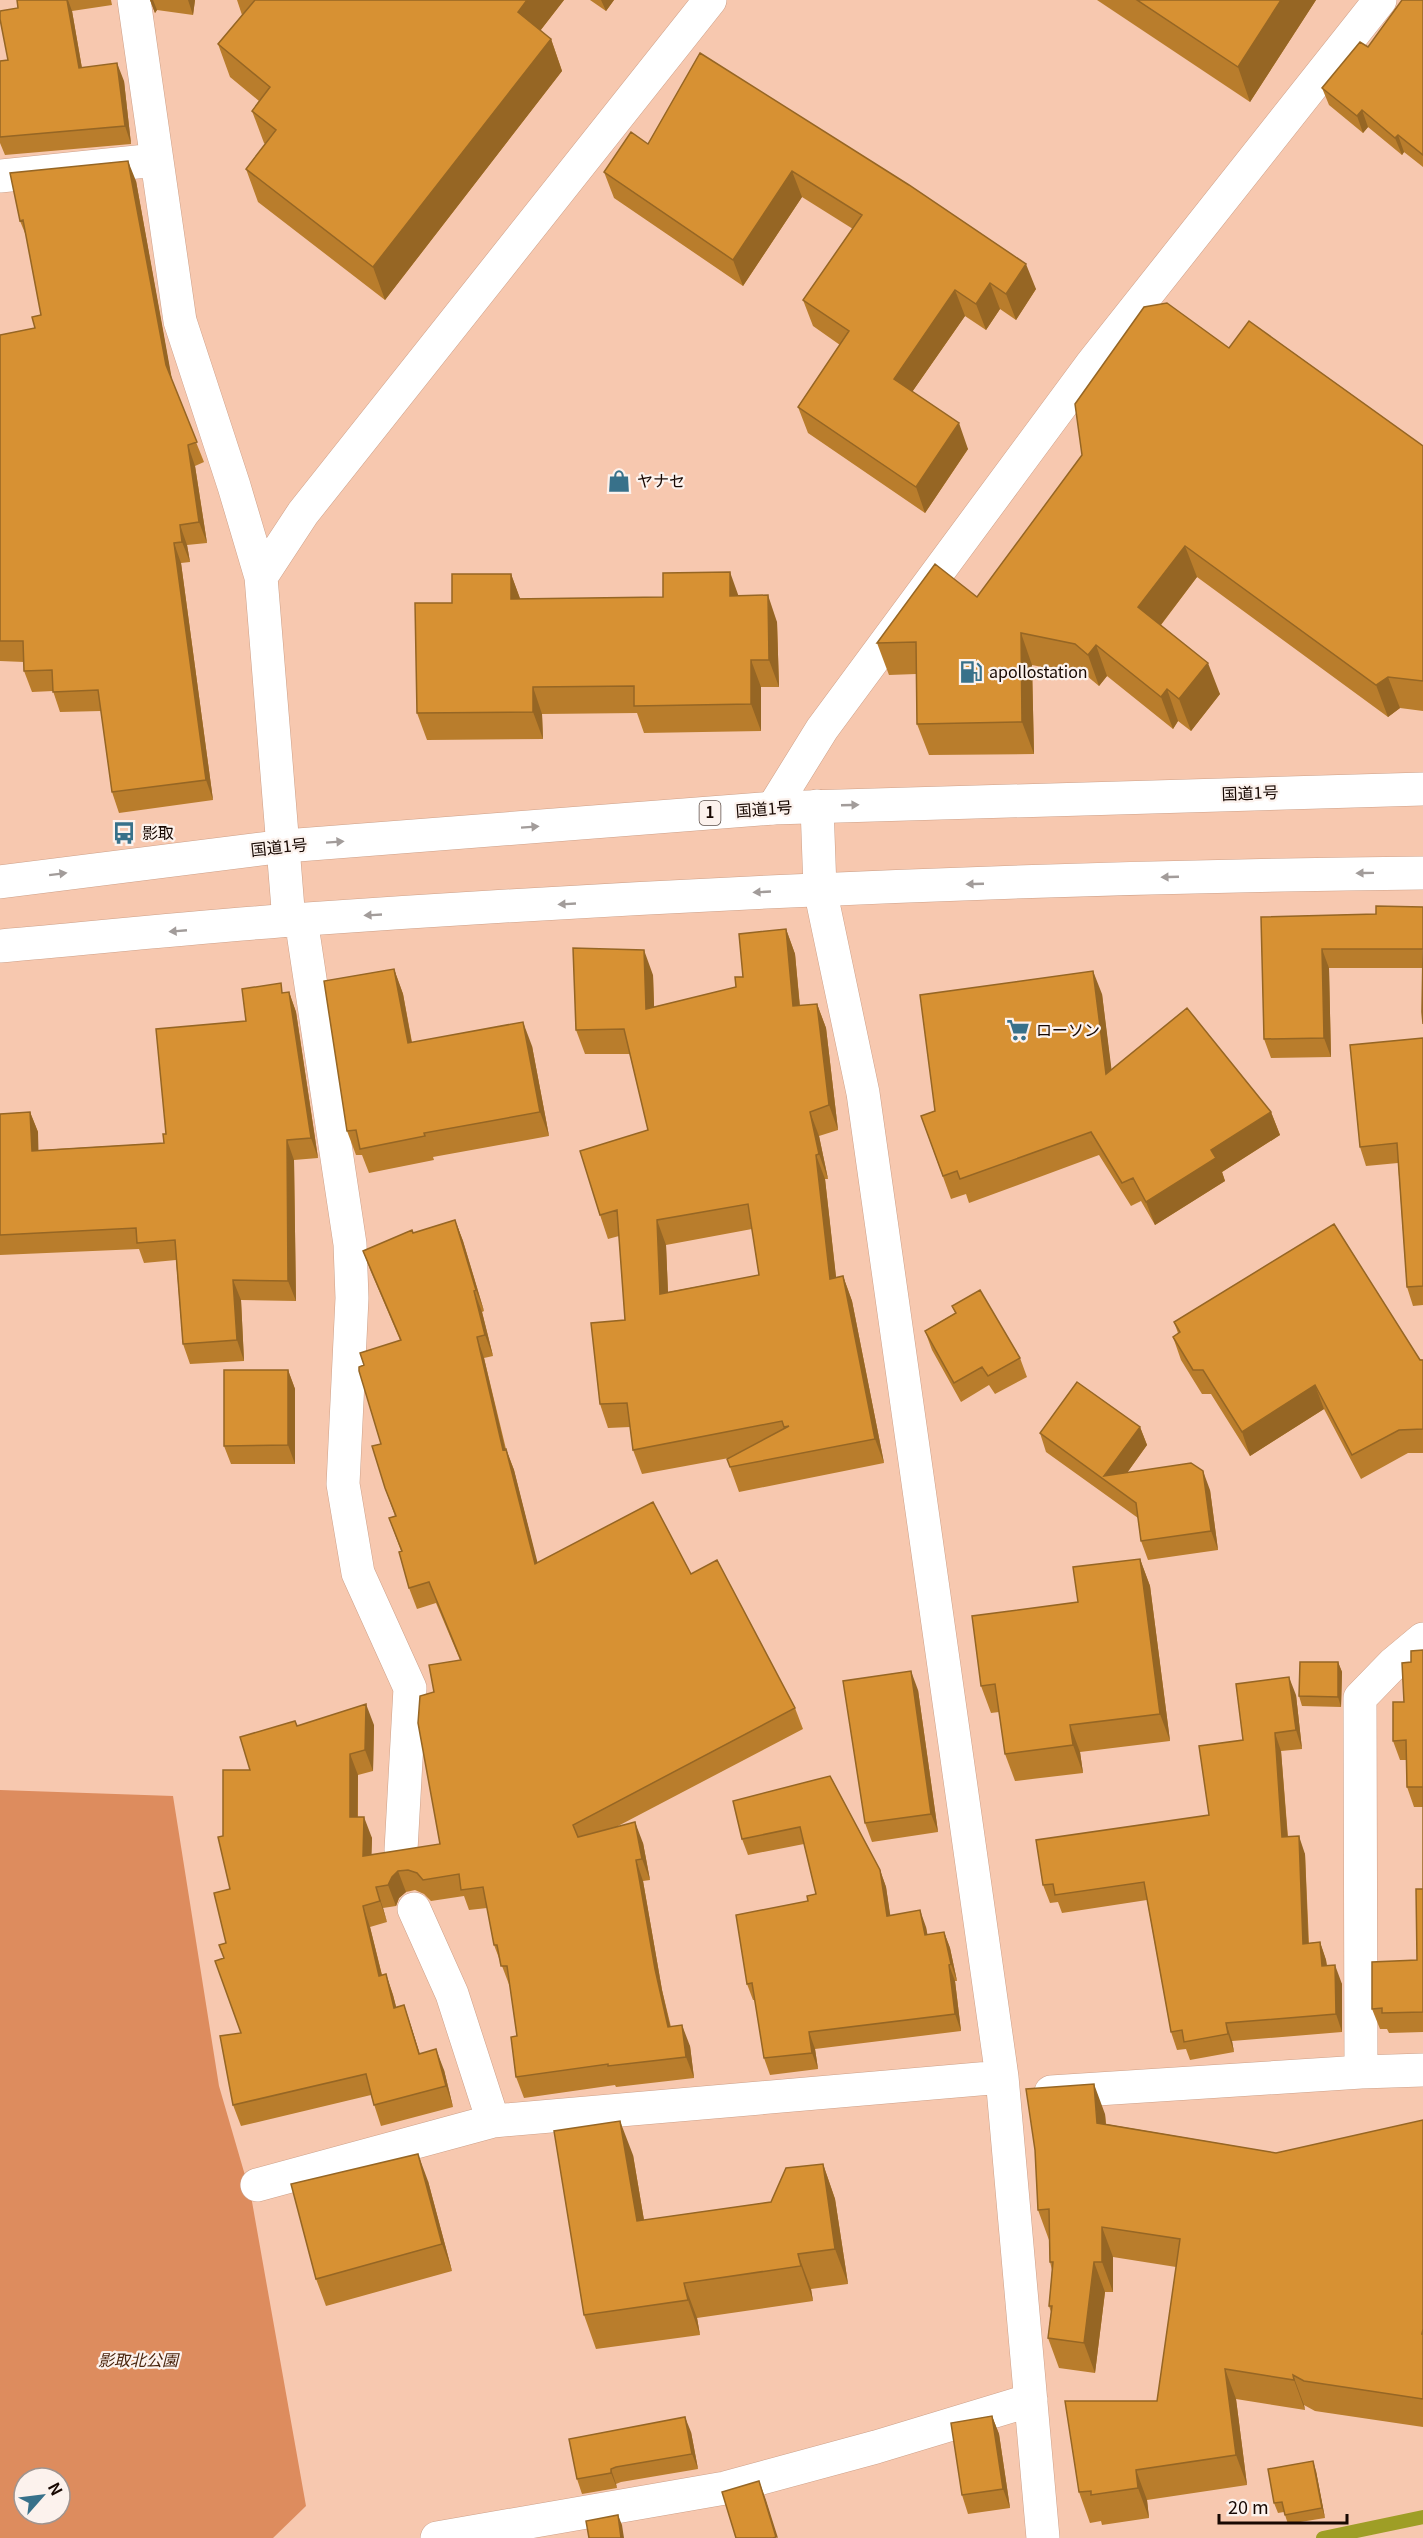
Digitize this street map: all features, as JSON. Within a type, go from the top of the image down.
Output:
[{"type":"main road","points":[[134,0],[180,321],[261,577],[285,846],[295,920],[350,1244],[352,1298],[342,1484],[358,1573],[410,1688],[401,1850]]},
{"type":"main road","points":[[261,577],[303,513],[710,0]]},
{"type":"main road","points":[[773,808],[822,729],[1091,365],[1380,0]]},
{"type":"main road","points":[[0,176],[156,160]]},
{"type":"main road","name":"国道1号","points":[[0,882],[285,846],[773,808],[1423,789]]},
{"type":"main road","points":[[817,806],[820,889],[863,1094],[1003,2086],[1043,2538]]},
{"type":"main road","points":[[0,946],[295,920],[820,889],[1255,874],[1423,873]]},
{"type":"main road","points":[[1362,2072],[1360,1698],[1393,1664],[1423,1639]]},
{"type":"main road","points":[[414,1909],[452,1994],[493,2121]]},
{"type":"main road","points":[[257,2185],[493,2121],[1003,2086],[1423,2070]]},
{"type":"main road","points":[[437,2538],[725,2488],[876,2447],[1031,2400]]},
{"type":"green space","name":"影取北公園","points":[[0,1790],[173,1796],[219,2086],[251,2196],[306,2506],[273,2538],[0,2538]]},
{"type":"building","points":[[17,0],[67,0],[79,68],[117,63],[125,126],[0,137],[0,61],[8,60],[0,11],[18,8]]},
{"type":"building","points":[[255,0],[527,0],[518,12],[551,39],[373,267],[246,169],[276,130],[252,111],[270,87],[218,44]]},
{"type":"building","points":[[1137,0],[1281,0],[1238,67]]},
{"type":"building","points":[[1402,0],[1423,0],[1423,155],[1398,135],[1395,138],[1362,110],[1357,116],[1322,88],[1360,42],[1368,47]]},
{"type":"building","points":[[700,53],[909,185],[1026,264],[1006,294],[990,283],[976,304],[955,290],[894,379],[959,423],[916,487],[798,407],[849,331],[803,300],[862,215],[792,171],[733,260],[604,172],[631,132],[648,144]]},
{"type":"building","points":[[128,161],[166,365],[197,442],[188,445],[199,522],[180,525],[182,542],[174,543],[206,780],[112,792],[98,690],[53,692],[52,670],[24,671],[23,641],[0,641],[0,335],[35,328],[32,317],[41,315],[23,220],[20,221],[10,173]]},
{"type":"building","points":[[1167,303],[1229,348],[1249,321],[1423,446],[1423,681],[1388,677],[1376,685],[1185,546],[1138,607],[1208,663],[1179,699],[1167,689],[1161,697],[1096,645],[1088,655],[1075,644],[1021,633],[1022,722],[917,724],[916,642],[877,643],[935,564],[977,597],[1082,455],[1075,404],[1144,307]]},
{"type":"building","points":[[730,572],[730,596],[768,595],[769,660],[751,660],[751,704],[634,706],[634,686],[533,687],[533,712],[417,713],[415,603],[452,603],[452,574],[511,574],[511,599],[663,597],[663,573]]},
{"type":"building","points":[[1376,906],[1423,907],[1423,949],[1322,949],[1324,1038],[1264,1039],[1261,917],[1376,914]]},
{"type":"building","points":[[786,929],[793,1006],[817,1004],[829,1105],[810,1112],[819,1154],[816,1155],[830,1279],[843,1276],[875,1439],[730,1467],[727,1459],[789,1426],[784,1427],[782,1421],[633,1450],[627,1403],[600,1404],[591,1323],[625,1320],[617,1210],[600,1215],[580,1151],[648,1130],[624,1029],[576,1030],[573,948],[644,950],[646,1009],[736,987],[735,977],[743,977],[739,934]],"holes":[[[748,1204],[759,1275],[660,1294],[657,1220]]]},
{"type":"building","points":[[1423,949],[1423,1024],[1422,1012]]},
{"type":"building","points":[[394,969],[408,1043],[523,1022],[540,1112],[424,1133],[425,1136],[360,1149],[356,1130],[347,1131],[324,981]]},
{"type":"building","points":[[1093,971],[1106,1074],[1187,1008],[1271,1112],[1211,1150],[1216,1158],[1146,1202],[1133,1178],[1122,1183],[1091,1132],[960,1179],[957,1171],[943,1176],[921,1116],[935,1111],[920,995]]},
{"type":"building","points":[[281,983],[282,993],[289,992],[311,1138],[287,1140],[288,1281],[233,1280],[237,1340],[183,1344],[175,1240],[137,1243],[136,1228],[0,1235],[0,1114],[30,1112],[32,1151],[164,1143],[163,1134],[166,1134],[156,1029],[246,1021],[242,989]]},
{"type":"building","points":[[1423,1038],[1423,1286],[1407,1287],[1397,1143],[1360,1147],[1350,1045]]},
{"type":"building","points":[[455,1220],[476,1290],[474,1291],[485,1335],[477,1337],[503,1450],[506,1449],[535,1564],[653,1502],[691,1574],[717,1560],[795,1708],[573,1825],[578,1837],[635,1822],[642,1859],[636,1860],[655,1969],[668,2027],[682,2025],[686,2057],[608,2066],[608,2064],[516,2077],[511,2037],[517,2036],[507,1966],[501,1966],[497,1945],[494,1945],[483,1887],[461,1890],[459,1874],[423,1880],[417,1873],[408,1870],[398,1871],[388,1885],[376,1887],[380,1901],[363,1906],[379,1976],[386,1974],[394,2008],[404,2005],[419,2054],[436,2049],[446,2086],[374,2105],[366,2074],[233,2105],[220,2036],[241,2033],[215,1961],[224,1958],[219,1945],[226,1943],[214,1893],[230,1889],[218,1837],[223,1836],[223,1770],[250,1770],[240,1737],[295,1721],[297,1726],[366,1704],[365,1750],[350,1754],[350,1817],[364,1817],[363,1856],[440,1844],[418,1723],[420,1696],[434,1692],[429,1665],[461,1660],[429,1582],[409,1588],[399,1552],[402,1551],[389,1518],[396,1516],[372,1446],[381,1444],[359,1367],[364,1365],[360,1353],[401,1340],[363,1251],[412,1230],[413,1233]]},
{"type":"building","points":[[1334,1224],[1420,1360],[1423,1360],[1423,1429],[1399,1430],[1352,1455],[1315,1385],[1242,1432],[1203,1370],[1193,1370],[1173,1337],[1180,1332],[1174,1322]]},
{"type":"building","points":[[980,1290],[1020,1358],[988,1376],[982,1367],[954,1383],[925,1331],[956,1313],[952,1306]]},
{"type":"building","points":[[224,1370],[288,1370],[288,1445],[224,1446]]},
{"type":"building","points":[[1077,1382],[1140,1427],[1104,1476],[1191,1463],[1203,1471],[1211,1531],[1141,1541],[1136,1503],[1040,1433]]},
{"type":"building","points":[[1140,1559],[1160,1714],[1070,1725],[1073,1745],[1005,1754],[995,1684],[981,1686],[972,1616],[1078,1602],[1073,1567]]},
{"type":"building","points":[[1423,1650],[1423,1787],[1407,1787],[1406,1740],[1393,1741],[1393,1702],[1404,1702],[1402,1663],[1411,1662],[1411,1651]]},
{"type":"building","points":[[1300,1662],[1338,1662],[1338,1697],[1299,1696]]},
{"type":"building","points":[[911,1671],[931,1814],[865,1823],[843,1681]]},
{"type":"building","points":[[1289,1677],[1296,1730],[1275,1733],[1282,1837],[1299,1836],[1303,1944],[1320,1942],[1322,1966],[1335,1965],[1336,2014],[1226,2023],[1228,2034],[1184,2042],[1182,2030],[1171,2032],[1144,1882],[1055,1895],[1053,1884],[1043,1885],[1036,1840],[1209,1815],[1199,1746],[1243,1740],[1236,1684]]},
{"type":"building","points":[[830,1776],[880,1870],[887,1916],[920,1910],[925,1935],[944,1932],[951,1964],[949,1965],[955,2014],[809,2032],[812,2053],[764,2058],[752,1983],[747,1984],[736,1915],[808,1901],[807,1896],[816,1894],[800,1827],[742,1839],[733,1801]]},
{"type":"building","points":[[1416,1889],[1423,1889],[1423,2012],[1382,2013],[1382,2008],[1372,2009],[1372,1962],[1417,1960]]},
{"type":"building","points":[[1094,2084],[1097,2123],[1276,2153],[1423,2120],[1423,2399],[1304,2381],[1293,2375],[1294,2380],[1225,2369],[1236,2455],[1136,2470],[1138,2488],[1091,2495],[1091,2491],[1079,2492],[1065,2401],[1157,2401],[1180,2239],[1102,2227],[1102,2262],[1094,2262],[1084,2343],[1048,2338],[1052,2306],[1049,2306],[1053,2262],[1050,2262],[1049,2209],[1038,2210],[1035,2150],[1026,2089]]},
{"type":"building","points":[[620,2121],[637,2221],[771,2202],[786,2168],[823,2164],[835,2249],[798,2254],[801,2266],[684,2283],[688,2300],[584,2315],[554,2131]]},
{"type":"building","points":[[418,2154],[442,2244],[316,2279],[291,2184]]},
{"type":"building","points":[[992,2416],[1003,2489],[962,2495],[951,2423]]},
{"type":"building","points":[[685,2417],[692,2454],[616,2467],[611,2469],[611,2473],[577,2479],[569,2439]]},
{"type":"building","points":[[1313,2461],[1322,2508],[1285,2515],[1282,2502],[1274,2503],[1268,2469]]},
{"type":"building","points":[[759,2481],[776,2537],[736,2538],[722,2492]]},
{"type":"building","points":[[618,2515],[621,2538],[589,2538],[586,2521]]},
{"type":"waterway","points":[[1323,2538],[1423,2517]]},
{"type":"place","name":"ヤナセ","points":[[619,481]]},
{"type":"place","name":"apollostation","points":[[971,672]]},
{"type":"place","name":"影取","points":[[124,833]]},
{"type":"place","name":"ローソン","points":[[1018,1030]]}]
